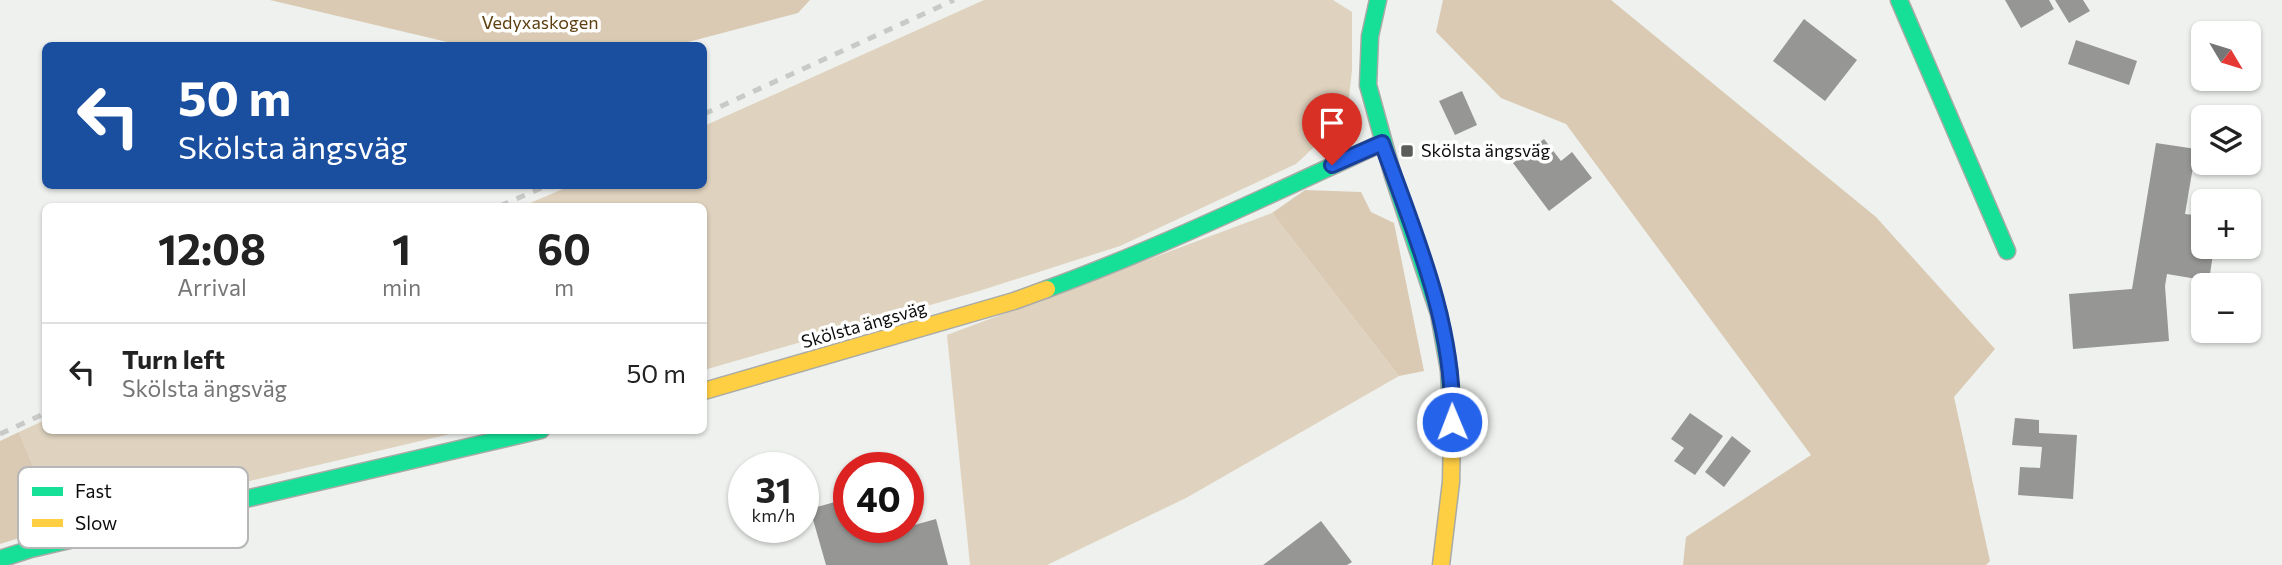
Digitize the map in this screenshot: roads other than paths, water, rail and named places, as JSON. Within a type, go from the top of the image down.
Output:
[{"type":"street","points":[[1378,0],[1374,10],[1366,75],[1382,143],[1432,285],[1445,342],[1452,397],[1448,520],[1441,565]]},
{"type":"street","points":[[1899,0],[2007,251]]},
{"type":"street","name":"Skölsta ängsväg","points":[[707,390],[1014,301],[1102,269],[1382,143]]},
{"type":"street","points":[[248,497],[523,434]]},
{"type":"street","points":[[0,559],[35,548]]},
{"type":"railway","points":[[707,113],[954,0]]},
{"type":"railway","points":[[507,203],[539,189]]},
{"type":"railway","points":[[0,434],[42,415]]},
{"type":"place","name":"Skölsta ängsväg","points":[[1407,151]]},
{"type":"park label","name":"Vedyxaskogen","points":[[540,23]]}]
